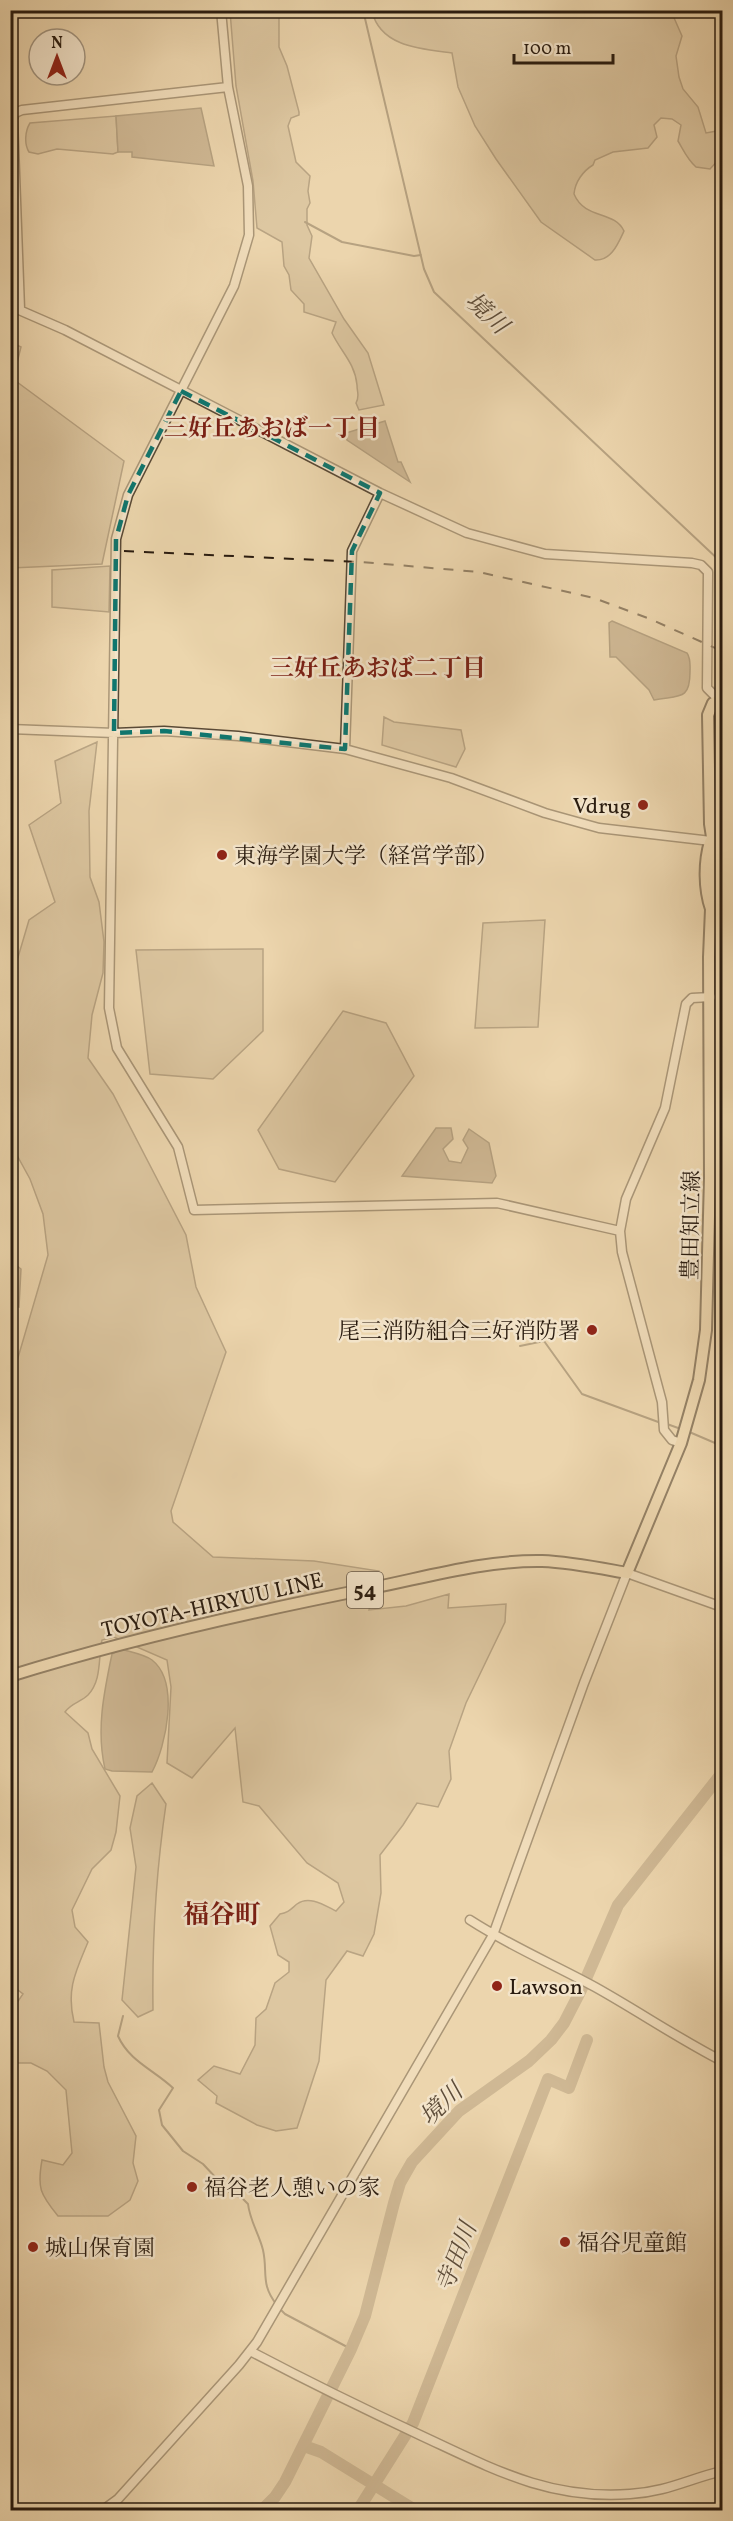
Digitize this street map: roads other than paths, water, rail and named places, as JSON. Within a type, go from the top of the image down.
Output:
[{"type":"main road","points":[[711,841],[708,715],[713,703],[720,699]]},
{"type":"main road","name":"豊田知立線","points":[[681,1443],[699,1380],[708,1302],[711,909],[707,897],[706,880],[707,854],[711,841]]},
{"type":"main road","points":[[627,1573],[681,1443]]},
{"type":"main road","name":"TOYOTA-HIRYUU LINE","points":[[10,1676],[161,1634],[302,1602],[464,1570],[544,1561],[627,1573]]},
{"type":"street","points":[[221,10],[228,87],[248,186],[249,235],[239,274],[128,495],[116,539],[109,1008],[117,1048],[178,1147],[194,1210],[497,1203],[620,1231]]},
{"type":"street","points":[[20,309],[14,162],[13,119],[15,113],[22,110],[228,87]]},
{"type":"street","points":[[10,306],[20,309],[380,493],[468,533],[545,554],[575,558],[692,562],[701,565],[708,572],[707,688],[720,699]]},
{"type":"street","points":[[345,749],[352,551],[380,493]]},
{"type":"street","points":[[10,729],[114,733],[164,731],[238,736],[345,749],[476,786],[545,813],[599,828],[723,844]]},
{"type":"street","points":[[711,841],[723,838]]},
{"type":"street","points":[[681,1443],[672,1440],[664,1430],[662,1402],[625,1261],[620,1231],[626,1199],[665,1108],[686,1004],[692,998],[711,997]]},
{"type":"street","points":[[103,2511],[125,2491],[250,2351],[298,2274],[493,1935],[584,1683],[627,1573],[723,1607]]},
{"type":"street","points":[[470,1920],[493,1935],[596,1988],[658,2026],[723,2061]]},
{"type":"street","points":[[250,2351],[406,2429],[528,2483],[566,2492],[627,2495],[658,2492],[723,2471]]},
{"type":"waterway","name":"境川","points":[[363,10],[424,269],[434,292],[722,563]]},
{"type":"waterway","points":[[305,222],[342,242],[414,256],[421,255]]},
{"type":"waterway","points":[[520,1346],[544,1341],[582,1394],[661,1423]]},
{"type":"waterway","points":[[667,1424],[681,1429]]},
{"type":"waterway","points":[[687,1431],[722,1446]]},
{"type":"waterway","name":"境川","points":[[262,2510],[285,2482],[351,2349],[365,2316],[400,2183],[412,2162],[459,2111],[529,2061],[551,2040],[564,2023],[581,1990],[618,1905],[722,1773]]},
{"type":"waterway","points":[[123,2016],[118,2036],[123,2045],[135,2059],[173,2088],[159,2110],[162,2125],[183,2151],[203,2164],[232,2195],[242,2198],[248,2204],[263,2250],[268,2291],[277,2305]]},
{"type":"waterway","name":"寺田川","points":[[358,2510],[413,2423],[548,2079],[569,2088],[587,2040]]},
{"type":"waterway","points":[[280,2309],[285,2314],[351,2349]]},
{"type":"waterway","points":[[304,2446],[321,2452],[415,2510]]},
{"type":"railway","points":[[124,551],[361,562],[479,572],[594,598],[650,619],[722,651]]},
{"type":"place","name":"Vdrug","points":[[643,805]]},
{"type":"place","name":"東海学園大学（経営学部）","points":[[222,855]]},
{"type":"place","name":"尾三消防組合三好消防署","points":[[592,1330]]},
{"type":"place","name":"Lawson","points":[[497,1986]]},
{"type":"place","name":"福谷老人憩いの家","points":[[192,2187]]},
{"type":"place","name":"福谷児童館","points":[[565,2242]]},
{"type":"place","name":"城山保育園","points":[[33,2247]]},
{"type":"district","name":"三好丘あおば一丁目","points":[[272,428]]},
{"type":"district","name":"三好丘あおば二丁目","points":[[378,668]]},
{"type":"district","name":"福谷町","points":[[222,1914]]}]
